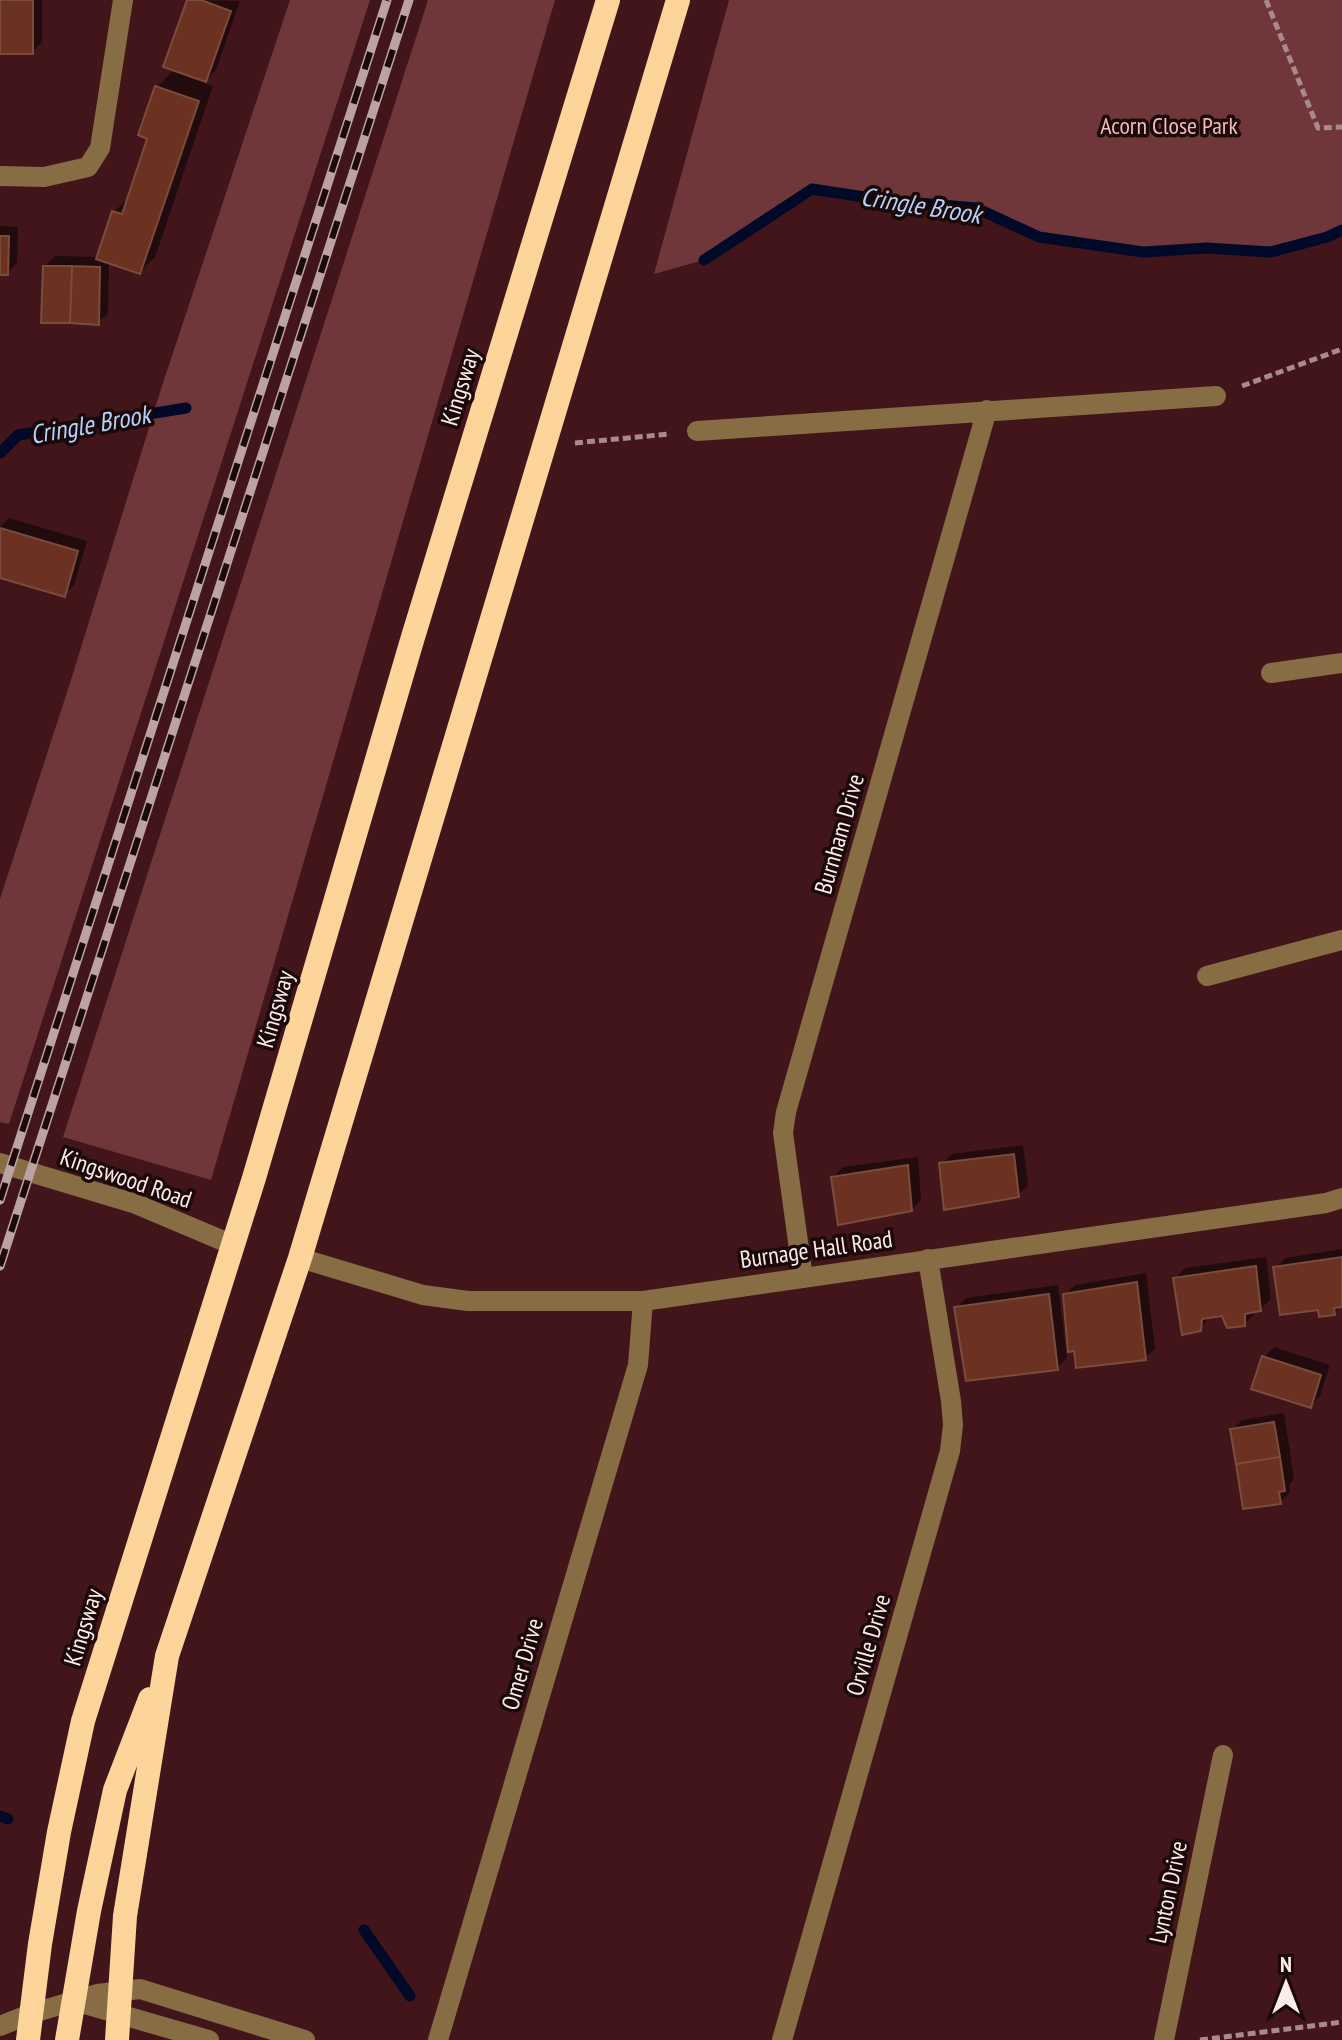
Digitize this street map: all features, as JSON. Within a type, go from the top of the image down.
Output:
[{"type":"highway","name":"Kingsway","points":[[28,2040],[59,1832],[83,1721],[233,1245],[413,637],[608,0]]},
{"type":"highway","points":[[67,2040],[89,1911],[115,1790],[167,1656],[300,1258],[678,0]]},
{"type":"highway","points":[[117,2040],[125,1916],[167,1656]]},
{"type":"street","points":[[0,176],[44,177],[88,167],[100,148],[123,0]]},
{"type":"street","points":[[697,431],[1216,396]]},
{"type":"street","name":"Burnham Drive","points":[[803,1278],[783,1133],[786,1112],[987,410]]},
{"type":"street","points":[[1271,673],[1342,663]]},
{"type":"street","points":[[1207,976],[1342,940]]},
{"type":"street","name":"Kingswood Road","points":[[0,1163],[136,1204],[233,1245]]},
{"type":"street","name":"Burnage Hall Road","points":[[300,1258],[423,1295],[468,1301],[643,1301],[1326,1203],[1342,1198]]},
{"type":"street","name":"Orville Drive","points":[[782,2040],[950,1451],[953,1425],[951,1401],[928,1259]]},
{"type":"street","name":"Omer Drive","points":[[438,2040],[638,1365],[643,1301]]},
{"type":"street","name":"Lynton Drive","points":[[1164,2040],[1223,1755]]},
{"type":"street","points":[[119,2002],[140,1989],[305,2040]]},
{"type":"street","points":[[0,2026],[74,2001],[119,2002],[209,2040]]},
{"type":"path","points":[[1266,0],[1318,128],[1342,127]]},
{"type":"path","points":[[1216,396],[1342,349]]},
{"type":"path","points":[[542,447],[697,431]]},
{"type":"path","points":[[1200,2040],[1342,2022]]},
{"type":"green space","points":[[290,0],[370,0],[9,1124],[0,1122],[0,899],[161,389]]},
{"type":"green space","points":[[428,0],[555,0],[211,1180],[63,1137]]},
{"type":"green space","name":"Acorn Close Park","points":[[729,0],[1342,0],[1342,230],[1271,252],[1207,248],[1143,252],[1039,237],[976,208],[884,200],[812,189],[704,260],[654,274]]},
{"type":"building","points":[[0,0],[33,0],[33,54],[0,54]]},
{"type":"building","points":[[187,0],[201,0],[231,11],[206,82],[163,67]]},
{"type":"building","points":[[155,86],[199,101],[140,274],[96,259],[112,211],[122,214],[147,139],[138,135]]},
{"type":"building","points":[[0,236],[9,236],[8,275],[0,275]]},
{"type":"building","points":[[43,266],[72,266],[70,323],[41,323]]},
{"type":"building","points":[[72,266],[100,267],[99,325],[70,323]]},
{"type":"building","points":[[0,528],[78,551],[65,597],[0,578]]},
{"type":"building","points":[[1014,1154],[1019,1197],[944,1210],[939,1163]]},
{"type":"building","points":[[908,1165],[912,1211],[838,1225],[831,1177]]},
{"type":"building","points":[[1342,1257],[1342,1307],[1334,1308],[1335,1315],[1319,1317],[1318,1310],[1280,1315],[1273,1267]]},
{"type":"building","points":[[1256,1266],[1261,1311],[1245,1314],[1245,1326],[1227,1328],[1222,1316],[1202,1319],[1201,1331],[1182,1335],[1173,1278]]},
{"type":"building","points":[[1137,1282],[1146,1360],[1076,1368],[1074,1351],[1068,1352],[1063,1294]]},
{"type":"building","points":[[1049,1294],[1058,1370],[966,1381],[954,1307]]},
{"type":"building","points":[[1262,1356],[1321,1375],[1311,1408],[1251,1389]]},
{"type":"building","points":[[1274,1422],[1280,1457],[1236,1464],[1230,1429]]},
{"type":"building","points":[[1280,1457],[1285,1491],[1279,1492],[1281,1504],[1243,1509],[1236,1464]]},
{"type":"waterway","name":"Cringle Brook","points":[[704,260],[812,189],[884,200],[976,208],[1039,237],[1143,252],[1207,248],[1271,252],[1342,230]]},
{"type":"waterway","name":"Cringle Brook","points":[[0,453],[18,435],[186,408]]},
{"type":"waterway","points":[[0,1816],[8,1819]]},
{"type":"waterway","points":[[364,1930],[410,1996]]},
{"type":"railway","points":[[0,1200],[387,0]]},
{"type":"railway","points":[[0,1266],[409,0]]}]
